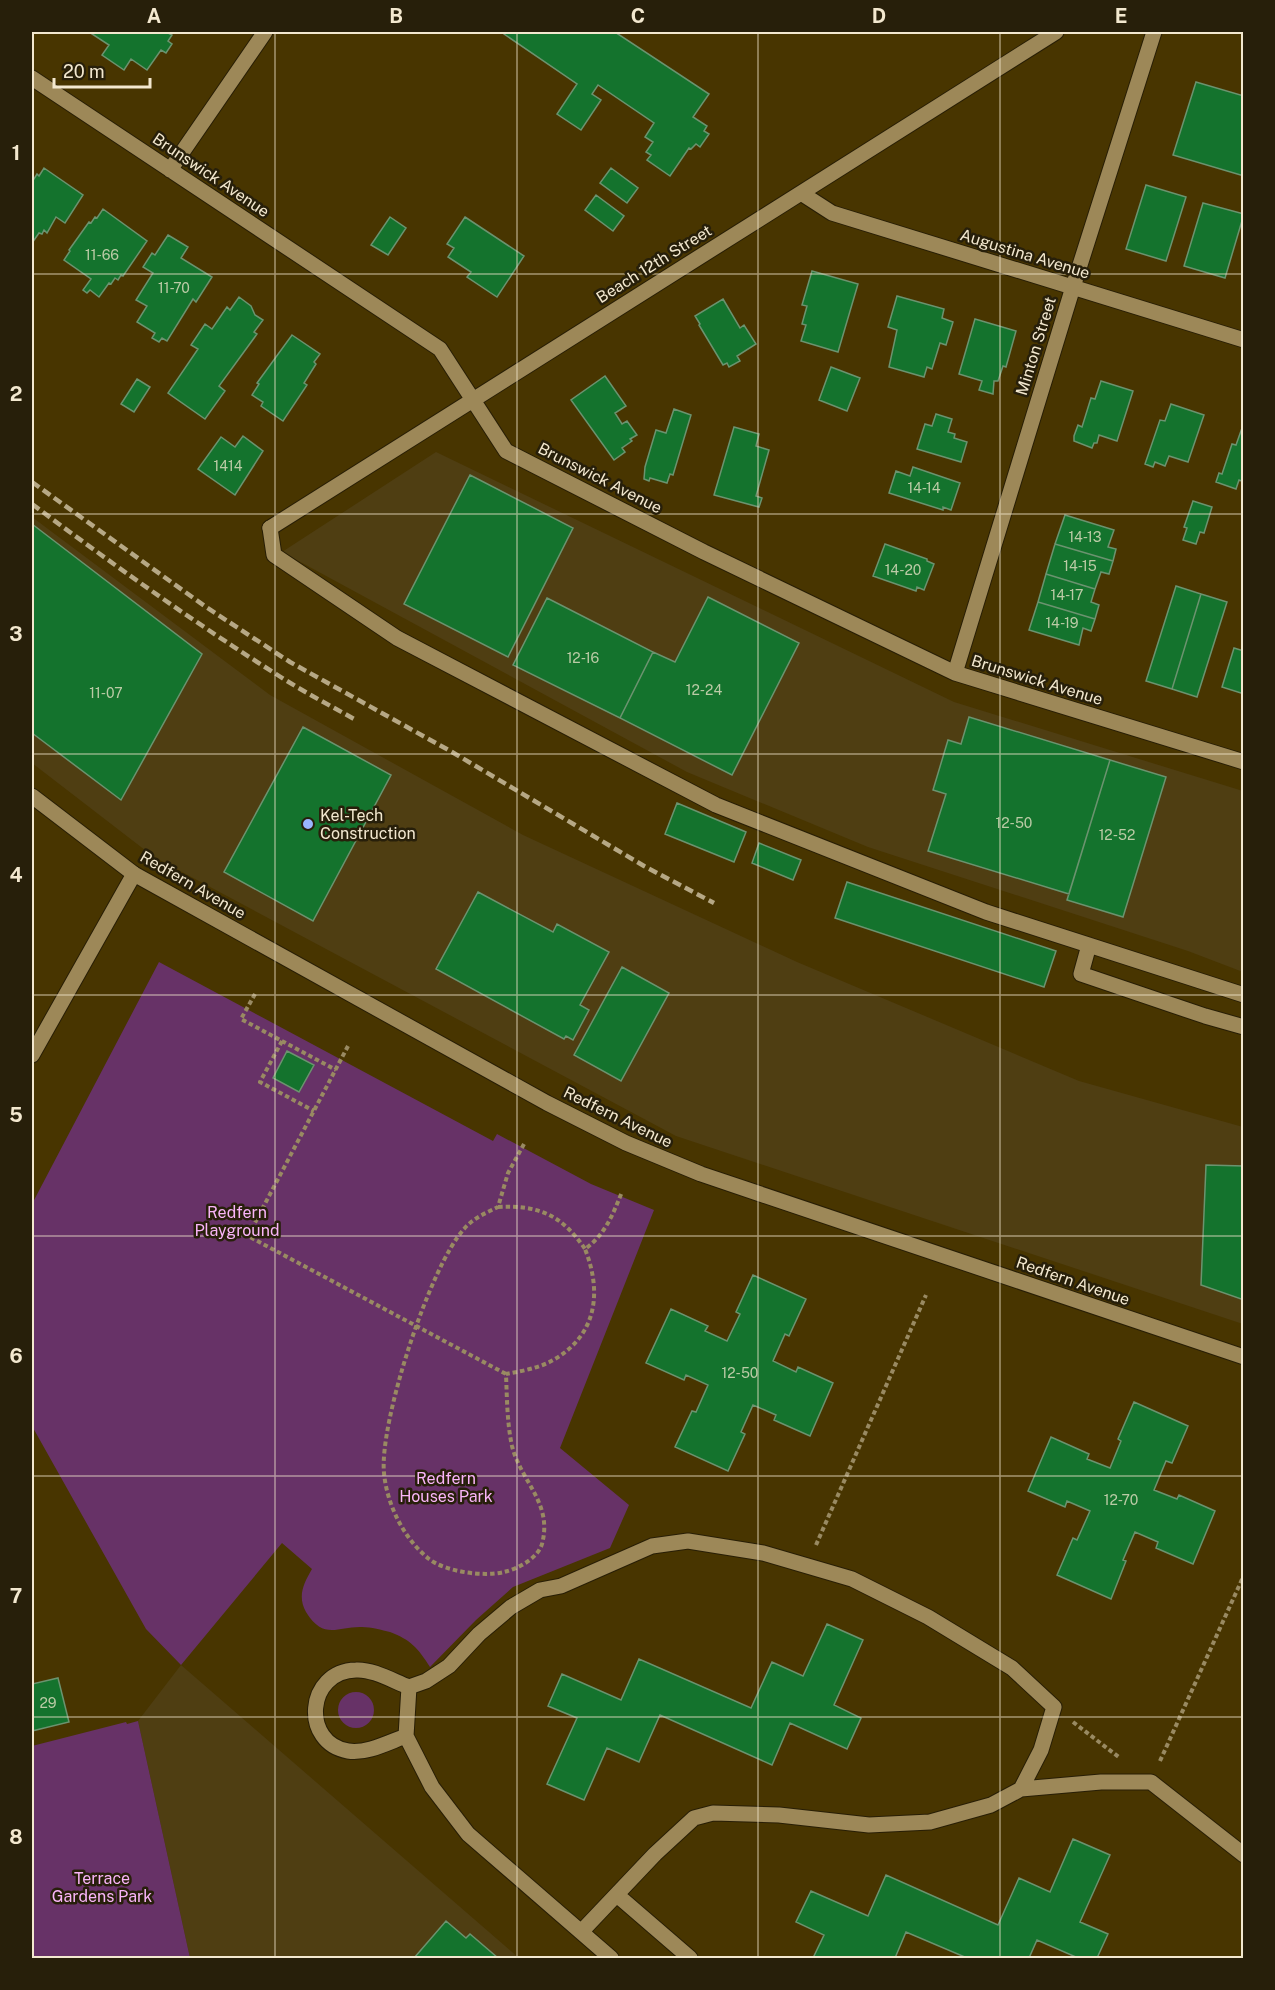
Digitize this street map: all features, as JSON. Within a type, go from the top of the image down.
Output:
[{"type":"street","points":[[170,170],[265,32]]},
{"type":"street","name":"Beach 12th Street","points":[[1056,32],[270,528],[274,555],[397,638],[716,805],[986,912],[1089,945]]},
{"type":"street","name":"Minton Street","points":[[955,673],[1072,287],[1154,32]]},
{"type":"street","name":"Brunswick Avenue","points":[[32,78],[440,349],[506,451],[704,552],[955,673],[1244,762]]},
{"type":"street","name":"Augustina Avenue","points":[[801,192],[832,213],[1244,340]]},
{"type":"street","name":"Redfern Avenue","points":[[32,796],[134,874],[547,1103],[648,1153],[724,1182],[1244,1357]]},
{"type":"street","points":[[32,1056],[134,874]]},
{"type":"street","points":[[1244,995],[1089,945],[1080,974],[1204,1016],[1244,1027]]},
{"type":"street","points":[[406,1736],[360,1751],[334,1746],[317,1725],[316,1698],[322,1686],[332,1677],[344,1671],[358,1670],[371,1672],[409,1687],[426,1681],[449,1666],[479,1634],[511,1606],[540,1590],[561,1586],[652,1546],[688,1541],[763,1553],[852,1579],[928,1617],[1012,1668],[1054,1707],[1041,1750],[1021,1790]]},
{"type":"street","points":[[409,1687],[406,1736],[432,1786],[468,1834],[611,1959]]},
{"type":"street","points":[[581,1932],[655,1854],[694,1818],[712,1813],[779,1815],[869,1825],[930,1822],[991,1805],[1021,1790],[1101,1782],[1151,1782],[1244,1855]]},
{"type":"street","points":[[617,1894],[690,1959]]},
{"type":"path","points":[[255,994],[241,1019],[336,1070]]},
{"type":"path","points":[[282,1041],[260,1082],[314,1111]]},
{"type":"path","points":[[348,1046],[248,1236],[416,1327],[506,1374],[535,1368],[554,1360],[573,1345],[585,1329],[593,1310],[596,1289],[593,1268],[585,1249],[573,1232],[557,1219],[539,1210],[518,1206],[498,1207],[479,1216],[464,1228],[448,1251],[416,1327],[385,1438],[384,1473],[392,1508],[408,1538],[431,1561],[461,1572],[493,1575],[508,1572],[526,1563],[542,1546],[545,1524],[540,1500],[523,1474],[513,1448],[507,1417],[506,1374]]},
{"type":"path","points":[[498,1207],[508,1173],[524,1144]]},
{"type":"path","points":[[585,1249],[596,1242],[610,1221],[622,1192]]},
{"type":"path","points":[[807,1565],[926,1295]]},
{"type":"path","points":[[1054,1707],[1151,1782],[1244,1575]]},
{"type":"shaded area","points":[[436,452],[954,702],[1243,791],[1243,972],[1188,951],[868,847],[687,772],[282,552]]},
{"type":"shaded area","points":[[32,517],[270,695],[523,835],[797,962],[1079,1081],[1243,1127],[1243,1324],[676,1136],[154,857],[32,763]]},
{"type":"shaded area","points":[[181,1665],[519,1958],[190,1958],[138,1721]]},
{"type":"green space","name":"Redfern Playground","points":[[159,962],[493,1141],[497,1134],[591,1184],[654,1210],[560,1448],[629,1505],[610,1548],[513,1587],[476,1620],[430,1667],[413,1645],[390,1632],[365,1627],[325,1629],[313,1621],[306,1612],[302,1600],[304,1585],[312,1569],[282,1543],[181,1665],[146,1629],[32,1426],[32,1204]]},
{"type":"green space","points":[[356,1692],[369,1697],[374,1710],[369,1723],[356,1728],[343,1723],[338,1710],[343,1697]]},
{"type":"green space","name":"Terrace Gardens Park","points":[[138,1721],[190,1958],[32,1958],[32,1746]]},
{"type":"building","points":[[89,32],[166,32],[172,35],[168,41],[172,44],[166,53],[161,50],[147,70],[131,59],[124,70],[102,55],[109,45]]},
{"type":"building","points":[[505,32],[615,32],[709,94],[693,117],[707,126],[704,131],[709,134],[700,147],[696,144],[691,149],[689,148],[670,176],[647,160],[651,155],[646,152],[653,142],[645,137],[654,123],[598,85],[592,94],[601,100],[581,130],[557,114],[577,84],[504,34]]},
{"type":"building","points":[[1196,82],[1244,96],[1244,176],[1173,155]]},
{"type":"building","points":[[44,168],[83,195],[65,223],[56,217],[47,233],[44,230],[42,234],[39,233],[32,243],[32,179],[37,174],[39,176]]},
{"type":"building","points":[[611,168],[638,188],[627,203],[600,183]]},
{"type":"building","points":[[1146,185],[1186,197],[1166,261],[1126,249]]},
{"type":"building","points":[[596,195],[624,216],[613,231],[585,210]]},
{"type":"building","points":[[1203,203],[1244,214],[1225,278],[1184,266]]},
{"type":"building","points":[[103,209],[147,241],[123,276],[109,283],[99,297],[90,290],[87,293],[83,290],[91,279],[64,260],[89,222],[97,218]]},
{"type":"building","points":[[390,217],[406,228],[388,255],[371,245]]},
{"type":"building","points":[[465,217],[524,256],[497,297],[467,277],[471,272],[448,257],[454,248],[447,244]]},
{"type":"building","points":[[168,235],[188,247],[181,258],[212,277],[196,302],[193,299],[167,341],[162,338],[159,342],[152,338],[155,333],[137,322],[147,306],[136,300],[153,273],[143,267],[152,253],[155,255]]},
{"type":"building","points":[[812,271],[858,284],[838,352],[801,341],[806,325],[802,324],[807,306],[802,305]]},
{"type":"building","points":[[897,296],[944,309],[942,318],[953,322],[946,345],[940,343],[932,369],[927,367],[924,377],[889,367],[897,330],[888,327]]},
{"type":"building","points":[[239,297],[251,306],[255,315],[263,320],[254,332],[257,334],[219,386],[225,391],[205,419],[168,393],[198,349],[191,345],[205,324],[212,329],[227,307],[230,310]]},
{"type":"building","points":[[723,299],[740,328],[744,325],[756,344],[737,356],[740,361],[729,367],[727,363],[723,365],[695,316]]},
{"type":"building","points":[[975,319],[1016,331],[1006,367],[1003,366],[998,381],[994,381],[993,394],[979,390],[982,381],[959,374]]},
{"type":"building","points":[[292,335],[320,354],[304,383],[307,385],[283,421],[261,406],[263,402],[252,395],[259,384],[257,383]]},
{"type":"building","points":[[831,367],[860,378],[847,411],[819,400]]},
{"type":"building","points":[[605,376],[626,406],[615,413],[622,424],[627,421],[637,435],[622,448],[625,452],[614,460],[571,400]]},
{"type":"building","points":[[137,379],[150,387],[134,412],[121,404]]},
{"type":"building","points":[[1101,381],[1133,391],[1117,441],[1099,435],[1097,443],[1094,443],[1092,448],[1074,441],[1074,436],[1078,425],[1082,427],[1091,398],[1095,399]]},
{"type":"building","points":[[1171,404],[1204,415],[1188,462],[1169,456],[1165,466],[1155,462],[1153,467],[1145,464],[1160,420],[1165,421]]},
{"type":"building","points":[[674,409],[691,415],[673,475],[670,474],[667,483],[650,478],[649,481],[644,479],[645,467],[656,430],[666,433]]},
{"type":"building","points":[[936,414],[952,419],[948,432],[955,434],[954,438],[967,442],[961,462],[917,449],[925,424],[932,426]]},
{"type":"building","points":[[734,427],[759,434],[756,446],[769,450],[756,496],[762,498],[759,507],[714,495]]},
{"type":"building","points":[[1242,428],[1244,482],[1239,480],[1236,489],[1216,482],[1219,473],[1222,474],[1232,444],[1236,445]]},
{"type":"building","points":[[243,436],[263,451],[235,495],[198,469],[221,437],[235,447]]},
{"type":"building","points":[[913,467],[960,483],[951,510],[943,507],[943,510],[889,493],[896,471],[910,476]]},
{"type":"building","points":[[470,475],[573,528],[508,657],[404,604]]},
{"type":"building","points":[[1193,501],[1212,507],[1204,533],[1200,532],[1196,544],[1183,540],[1187,528],[1184,527]]},
{"type":"building","points":[[1065,515],[1114,530],[1108,547],[1116,549],[1113,561],[1055,544]]},
{"type":"building","points":[[32,524],[202,654],[121,800],[32,733]]},
{"type":"building","points":[[885,544],[927,559],[934,564],[924,590],[917,587],[916,591],[873,576]]},
{"type":"building","points":[[1055,544],[1113,561],[1109,574],[1101,572],[1095,589],[1046,574]]},
{"type":"building","points":[[1046,574],[1095,589],[1091,602],[1099,605],[1095,619],[1038,602]]},
{"type":"building","points":[[1176,586],[1201,594],[1172,689],[1146,681]]},
{"type":"building","points":[[1201,594],[1227,602],[1197,697],[1172,689]]},
{"type":"building","points":[[708,597],[799,643],[732,775],[620,718],[653,652],[675,662]]},
{"type":"building","points":[[547,598],[653,652],[620,718],[513,665]]},
{"type":"building","points":[[1038,602],[1095,619],[1091,631],[1083,628],[1079,645],[1029,630]]},
{"type":"building","points":[[1234,648],[1244,651],[1244,694],[1222,687]]},
{"type":"building","points":[[969,717],[1110,760],[1069,894],[928,851],[946,794],[933,790],[948,740],[961,744]]},
{"type":"building","name":"Kel-Tech Construction","points":[[303,727],[391,775],[313,921],[224,872]]},
{"type":"building","points":[[1110,760],[1166,777],[1123,917],[1067,900]]},
{"type":"building","points":[[677,803],[746,832],[734,862],[665,834]]},
{"type":"building","points":[[759,843],[801,860],[793,880],[752,863]]},
{"type":"building","points":[[847,882],[1056,951],[1044,987],[835,918]]},
{"type":"building","points":[[478,892],[553,932],[557,924],[609,952],[580,1005],[589,1010],[573,1040],[566,1036],[564,1039],[436,969]]},
{"type":"building","points":[[622,967],[669,993],[621,1081],[574,1055]]},
{"type":"building","points":[[287,1051],[314,1065],[299,1092],[273,1078]]},
{"type":"building","points":[[1206,1165],[1244,1166],[1244,1300],[1201,1285]]},
{"type":"building","points":[[753,1275],[806,1299],[789,1336],[785,1334],[773,1361],[796,1372],[798,1367],[833,1383],[810,1436],[774,1420],[776,1415],[753,1405],[741,1432],[745,1434],[728,1471],[675,1447],[692,1411],[696,1412],[708,1385],[686,1375],[684,1380],[646,1363],[671,1309],[708,1326],[705,1331],[727,1341],[740,1314],[736,1312]]},
{"type":"building","points":[[1134,1402],[1188,1426],[1172,1463],[1166,1461],[1154,1490],[1177,1499],[1179,1495],[1215,1511],[1193,1564],[1156,1548],[1158,1542],[1135,1532],[1123,1560],[1126,1561],[1111,1599],[1057,1575],[1073,1538],[1077,1540],[1090,1511],[1067,1501],[1065,1507],[1028,1491],[1051,1437],[1089,1454],[1087,1459],[1110,1468],[1121,1441],[1118,1439]]},
{"type":"building","points":[[827,1624],[863,1640],[834,1705],[861,1718],[847,1749],[790,1723],[772,1765],[660,1715],[639,1762],[607,1748],[584,1800],[547,1784],[577,1718],[548,1706],[562,1674],[621,1700],[639,1659],[751,1708],[772,1662],[803,1676]]},
{"type":"building","points":[[58,1678],[69,1722],[32,1731],[32,1684]]},
{"type":"building","points":[[1073,1839],[1110,1855],[1080,1922],[1108,1934],[1097,1958],[1078,1958],[1037,1940],[1029,1958],[967,1958],[906,1932],[895,1958],[813,1958],[824,1935],[796,1922],[811,1891],[868,1916],[886,1875],[998,1925],[1019,1878],[1050,1892]]},
{"type":"building","points":[[446,1921],[466,1938],[470,1934],[498,1958],[414,1958]]},
{"type":"railway","points":[[32,482],[206,607],[290,662],[452,752],[644,866],[714,903]]},
{"type":"railway","points":[[32,504],[122,570],[214,633],[296,686],[356,720]]},
{"type":"place","name":"Kel-Tech Construction","points":[[308,824]]},
{"type":"park label","name":"Redfern Houses Park","points":[[446,1487]]}]
